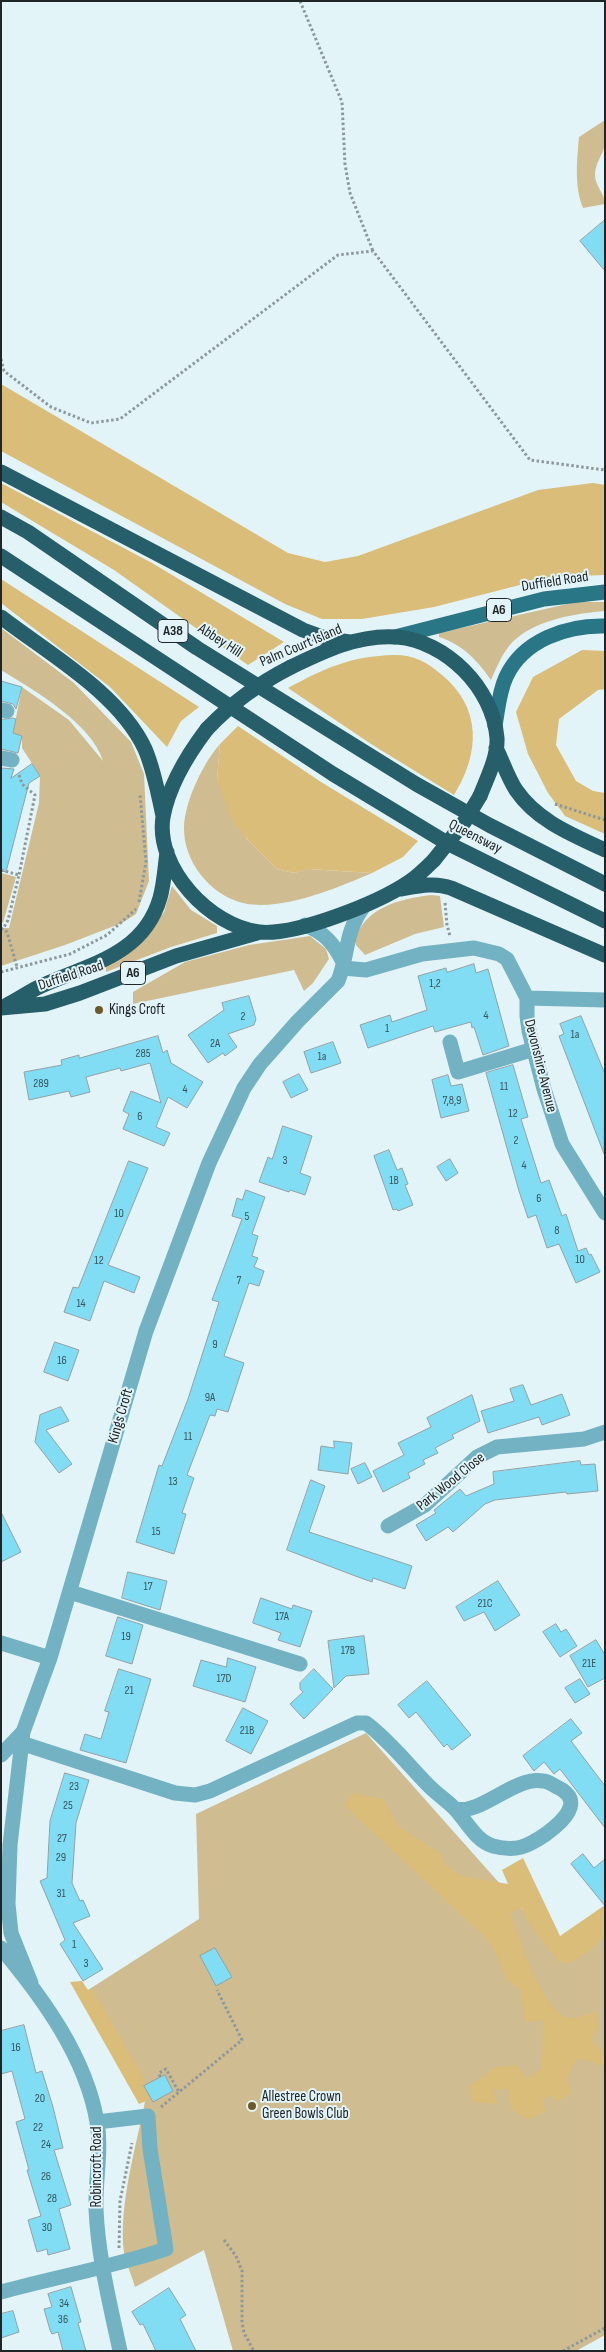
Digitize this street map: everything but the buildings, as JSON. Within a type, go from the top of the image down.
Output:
[{"type":"highway","points":[[1,472],[303,630],[328,639],[350,642]]},
{"type":"highway","name":"Abbey Hill","points":[[1,517],[28,532],[197,648],[347,742]]},
{"type":"highway","name":"Queensway","points":[[1,556],[334,774],[447,843],[605,921]]},
{"type":"highway","points":[[1,617],[74,672],[124,716],[144,747],[151,765],[163,818]]},
{"type":"highway","name":"Palm Court Island","points":[[395,637],[410,639],[429,646],[457,665],[482,693],[494,726],[496,748],[480,796],[465,822],[434,860],[422,872],[397,890],[364,906],[306,925],[260,932],[226,922],[194,897],[183,884],[167,852],[163,818],[180,772],[190,752],[207,729],[242,696],[260,683],[291,667],[350,642],[395,637]]},
{"type":"highway","name":"Queensway","points":[[347,742],[489,825],[605,884]]},
{"type":"highway","points":[[496,748],[516,790],[529,805],[542,817],[565,831],[605,850]]},
{"type":"highway","name":"Duffield Road","points":[[2,1008],[38,988],[100,963],[116,954],[144,929],[160,897],[167,852]]},
{"type":"highway","points":[[397,890],[444,885],[468,893],[605,955]]},
{"type":"highway","name":"Duffield Road","points":[[2,1008],[45,1004],[80,993],[176,956],[260,932]]},
{"type":"main road","name":"Duffield Road","points":[[395,637],[544,599],[605,592]]},
{"type":"main road","name":"A6","points":[[494,726],[500,694],[506,677],[520,655],[535,644],[568,630],[605,626]]},
{"type":"street","name":"Kings Croft","points":[[31,1983],[20,1959],[12,1933],[8,1904],[10,1845],[22,1738],[50,1658],[146,1331],[226,1125],[244,1088],[260,1064],[298,1021],[338,981],[349,932],[364,906]]},
{"type":"street","points":[[306,925],[329,939],[343,965]]},
{"type":"street","name":"Devonshire Avenue","points":[[343,965],[366,970],[404,957],[454,949],[474,948],[499,954],[507,960],[527,998],[527,1016],[534,1049],[544,1090],[562,1144],[605,1213]]},
{"type":"street","points":[[527,998],[605,1000]]},
{"type":"street","points":[[450,1042],[458,1072],[534,1049]]},
{"type":"street","name":"Park Wood Close","points":[[388,1526],[425,1505],[477,1457],[497,1447],[584,1439],[605,1432]]},
{"type":"street","points":[[70,1592],[300,1664]]},
{"type":"street","points":[[1,1643],[50,1658]]},
{"type":"street","points":[[1,1755],[22,1738],[175,1793],[194,1794],[210,1791],[357,1723],[366,1723],[432,1789],[455,1809],[481,1840],[492,1846],[519,1849],[532,1844],[566,1818],[571,1807],[569,1796],[562,1789],[543,1780],[520,1784],[464,1811],[455,1809]]},
{"type":"street","name":"Robincroft Road","points":[[1,1948],[31,1983],[76,2057],[90,2092],[97,2122],[99,2149],[96,2209],[102,2266],[120,2351]]},
{"type":"street","points":[[1,2292],[102,2266],[120,2264],[166,2249],[150,2149],[141,2117],[97,2122]]},
{"type":"path","points":[[300,1],[342,102],[345,164],[350,193],[373,251],[530,460],[605,470]]},
{"type":"path","points":[[1,359],[4,371],[51,406],[90,423],[120,418],[338,255],[373,251]]},
{"type":"path","points":[[6,759],[17,767],[22,784],[36,795],[8,920],[2,928],[8,932],[17,967]]},
{"type":"path","points":[[1,972],[70,954],[107,935],[138,908],[146,862],[140,791]]},
{"type":"path","points":[[550,802],[605,820]]},
{"type":"path","points":[[1,870],[19,875]]},
{"type":"path","points":[[445,900],[447,925],[454,949]]},
{"type":"path","points":[[120,2264],[120,2201],[131,2150],[141,2117],[179,2092],[242,2040],[216,1990]]},
{"type":"path","points":[[160,2077],[158,2073],[166,2069],[179,2092]]},
{"type":"path","points":[[224,2240],[238,2261],[242,2271],[242,2322],[247,2339],[254,2351]]},
{"type":"path","points":[[563,2351],[605,2328]]},
{"type":"shaded area","points":[[605,120],[605,144],[596,167],[595,175],[605,204],[583,208],[577,182],[579,137]]},
{"type":"shaded area","points":[[1,384],[288,553],[325,562],[358,556],[538,490],[593,483],[605,485],[605,575],[551,577],[434,607],[362,619],[322,619],[285,604],[1,451]]},
{"type":"shaded area","points":[[1,483],[152,563],[284,642],[248,665],[114,570],[1,502]]},
{"type":"shaded area","points":[[1,579],[199,707],[181,721],[167,747],[110,687],[1,603]]},
{"type":"shaded area","points":[[576,602],[605,602],[605,611],[553,620],[529,630],[509,646],[491,680],[469,654],[448,640],[439,637],[439,633]]},
{"type":"shaded area","points":[[1,628],[74,683],[131,742],[144,774],[149,881],[136,914],[122,923],[65,945],[1,966],[1,928],[9,928],[39,803],[40,776],[22,748],[22,736],[13,733],[22,687],[69,720],[103,761],[97,747],[75,721],[45,698],[1,670]]},
{"type":"shaded area","points":[[582,650],[605,651],[605,689],[598,690],[559,719],[556,745],[576,781],[593,791],[605,793],[605,834],[565,816],[548,793],[528,754],[516,712],[533,677]]},
{"type":"shaded area","points":[[394,655],[414,658],[431,666],[455,688],[470,716],[473,732],[469,763],[454,795],[371,744],[288,688],[339,664],[364,658]]},
{"type":"shaded area","points":[[238,726],[321,782],[418,841],[403,857],[372,873],[309,869],[294,873],[277,869],[246,838],[231,818],[217,780],[220,744]]},
{"type":"shaded area","points":[[220,744],[217,780],[246,838],[277,869],[294,873],[308,869],[372,873],[309,897],[274,904],[258,905],[243,903],[220,893],[201,875],[194,864],[188,852],[184,827],[191,794],[207,761]]},
{"type":"shaded area","points":[[1,873],[16,877],[3,923],[1,921]]},
{"type":"shaded area","points":[[172,886],[191,910],[217,926],[217,933],[171,947],[106,972],[106,966],[150,931],[164,912]]},
{"type":"shaded area","points":[[431,895],[440,896],[444,927],[415,934],[365,955],[356,945],[355,940],[360,929],[375,912],[396,902]]},
{"type":"shaded area","points":[[310,936],[326,949],[329,959],[313,983],[304,991],[294,970],[133,1004],[133,992],[185,962],[249,945]]},
{"type":"shaded area","points":[[366,1733],[557,1948],[605,1912],[605,2335],[576,2351],[233,2351],[204,2250],[135,2287],[124,2253],[124,2215],[129,2174],[146,2096],[88,1990],[199,1919],[196,1814]]},
{"type":"shaded area","points":[[353,1793],[383,1799],[399,1827],[440,1853],[444,1864],[462,1876],[508,1884],[502,1870],[523,1858],[560,1936],[605,1905],[605,1936],[589,1951],[569,1964],[559,1962],[529,1923],[522,1908],[510,1913],[533,1973],[551,2004],[560,2014],[570,2018],[596,2011],[598,2026],[591,2041],[601,2050],[605,2045],[605,2066],[577,2058],[567,2078],[571,2093],[556,2102],[552,2095],[542,2100],[546,2111],[529,2120],[512,2110],[508,2089],[494,2089],[497,2104],[473,2102],[470,2086],[495,2067],[517,2065],[527,2079],[542,2068],[543,2020],[525,2022],[520,1989],[507,1980],[494,1949],[483,1935],[344,1805]]},
{"type":"shaded area","points":[[82,1981],[88,1990],[92,1989],[141,2073],[151,2099],[139,2104],[70,1982]]},
{"type":"place","name":"Kings Croft","points":[[99,1010]]},
{"type":"place","name":"Allestree Crown Green Bowls Club","points":[[252,2106]]}]
